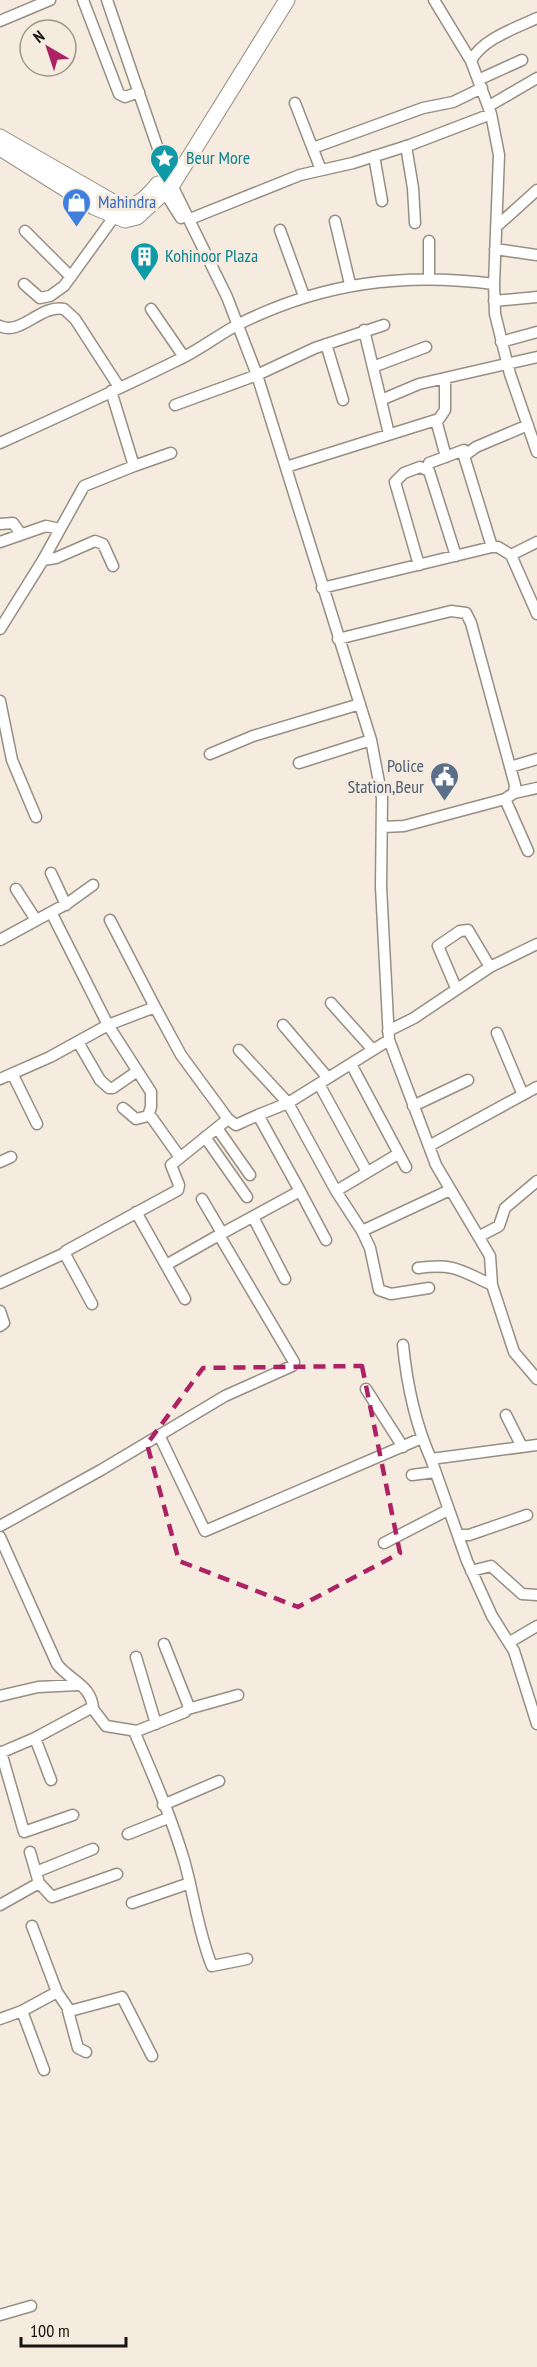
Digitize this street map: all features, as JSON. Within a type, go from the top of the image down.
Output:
[{"type":"highway","points":[[248,52],[275,0]]},
{"type":"highway","points":[[0,148],[114,217],[125,220],[137,217],[165,184],[248,52],[287,0]]},
{"type":"highway","points":[[0,136],[120,206],[129,208],[138,204],[165,184]]},
{"type":"street","points":[[0,21],[50,0]]},
{"type":"street","points":[[83,0],[119,94],[125,97],[139,92]]},
{"type":"street","points":[[107,0],[139,92],[165,184],[236,326]]},
{"type":"street","points":[[434,0],[471,61],[490,110],[499,155],[494,301],[501,342],[537,452]]},
{"type":"street","points":[[471,61],[477,52],[500,36],[537,18]]},
{"type":"street","points":[[313,148],[423,108],[453,102],[522,60]]},
{"type":"street","points":[[190,219],[300,175],[406,146],[490,110],[537,78]]},
{"type":"street","points":[[295,103],[321,170]]},
{"type":"street","points":[[406,146],[413,188],[415,223]]},
{"type":"street","points":[[374,156],[382,201]]},
{"type":"street","points":[[165,184],[190,219],[255,375],[272,435],[276,437],[338,639],[372,740],[380,782],[383,827],[381,887],[388,1035],[429,1146],[450,1190],[480,1236],[490,1256],[492,1285],[514,1352],[537,1379]]},
{"type":"street","points":[[496,227],[537,190]]},
{"type":"street","points":[[24,284],[36,296],[45,298],[57,292],[71,277],[114,217]]},
{"type":"street","points":[[335,221],[350,284]]},
{"type":"street","points":[[280,230],[304,296]]},
{"type":"street","points":[[25,231],[71,277]]},
{"type":"street","points":[[429,242],[429,278]]},
{"type":"street","points":[[495,249],[537,255]]},
{"type":"street","points":[[0,443],[184,357],[236,326],[304,296],[350,284],[429,278],[494,284]]},
{"type":"street","points":[[494,301],[537,297]]},
{"type":"street","points":[[1,328],[19,325],[52,308],[64,309],[75,319],[115,389],[134,466]]},
{"type":"street","points":[[151,309],[184,357]]},
{"type":"street","points":[[175,405],[255,375],[326,344],[384,325]]},
{"type":"street","points":[[364,330],[389,434]]},
{"type":"street","points":[[501,342],[537,332]]},
{"type":"street","points":[[326,344],[343,400]]},
{"type":"street","points":[[373,367],[426,347]]},
{"type":"street","points":[[381,400],[411,386],[537,357]]},
{"type":"street","points":[[286,468],[436,420],[443,416],[445,410],[444,378]]},
{"type":"street","points":[[436,420],[446,457]]},
{"type":"street","points":[[492,547],[464,456],[476,447],[528,425]]},
{"type":"street","points":[[429,463],[464,450]]},
{"type":"street","points":[[0,629],[43,560],[84,486],[171,453]]},
{"type":"street","points":[[419,565],[395,482],[404,472],[420,467],[429,471],[456,556]]},
{"type":"street","points":[[0,524],[13,523],[21,534]]},
{"type":"street","points":[[0,542],[46,526],[60,529]]},
{"type":"street","points":[[43,560],[56,558],[95,541],[103,544],[113,566]]},
{"type":"street","points":[[511,555],[537,542]]},
{"type":"street","points":[[322,588],[492,547],[503,549],[511,555],[537,614]]},
{"type":"street","points":[[338,639],[451,611],[466,613],[471,623],[510,767],[509,796],[528,851]]},
{"type":"street","points":[[0,701],[12,760],[36,817]]},
{"type":"street","points":[[210,754],[253,736],[360,704]]},
{"type":"street","points":[[300,763],[372,740]]},
{"type":"street","points":[[510,767],[537,759]]},
{"type":"street","points":[[383,827],[404,826],[537,788]]},
{"type":"street","points":[[51,873],[66,905]]},
{"type":"street","points":[[0,940],[66,905],[93,885]]},
{"type":"street","points":[[16,889],[36,920]]},
{"type":"street","points":[[51,912],[108,1025],[136,1072],[151,1092],[151,1107],[148,1116]]},
{"type":"street","points":[[110,920],[181,1055],[228,1119],[236,1125],[288,1103],[373,1050],[388,1035],[456,988],[490,967],[537,944]]},
{"type":"street","points":[[456,988],[438,950],[440,943],[460,931],[468,930],[490,967]]},
{"type":"street","points":[[331,1003],[373,1050]]},
{"type":"street","points":[[37,1124],[4,1075],[78,1042],[108,1025],[155,1007]]},
{"type":"street","points":[[283,1024],[323,1081],[367,1172]]},
{"type":"street","points":[[497,1033],[523,1095]]},
{"type":"street","points":[[78,1042],[100,1080],[109,1088],[114,1088],[136,1072]]},
{"type":"street","points":[[239,1050],[288,1103],[336,1191],[362,1231],[370,1248],[379,1290],[391,1294],[429,1288]]},
{"type":"street","points":[[351,1064],[406,1167]]},
{"type":"street","points":[[413,1106],[468,1080]]},
{"type":"street","points":[[429,1146],[537,1087]]},
{"type":"street","points":[[123,1108],[136,1119],[148,1116],[155,1121],[179,1156]]},
{"type":"street","points":[[258,1115],[326,1240]]},
{"type":"street","points":[[0,1283],[65,1253],[178,1190],[179,1185],[170,1168],[179,1156],[228,1119]]},
{"type":"street","points":[[217,1128],[250,1175]]},
{"type":"street","points":[[205,1137],[247,1197]]},
{"type":"street","points":[[336,1191],[398,1154]]},
{"type":"street","points":[[0,1162],[11,1157]]},
{"type":"street","points":[[480,1236],[500,1226],[505,1208],[537,1181]]},
{"type":"street","points":[[362,1231],[450,1190]]},
{"type":"street","points":[[166,1265],[300,1191]]},
{"type":"street","points":[[0,1526],[101,1470],[225,1396],[293,1365],[202,1199]]},
{"type":"street","points":[[136,1212],[185,1299]]},
{"type":"street","points":[[252,1217],[285,1280]]},
{"type":"street","points":[[65,1253],[92,1304]]},
{"type":"street","points":[[418,1268],[451,1266],[492,1285]]},
{"type":"street","points":[[0,1311],[4,1323],[0,1326]]},
{"type":"street","points":[[403,1345],[406,1376],[422,1438],[471,1571],[492,1616],[510,1642],[537,1724]]},
{"type":"street","points":[[366,1389],[403,1447]]},
{"type":"street","points":[[506,1414],[522,1447]]},
{"type":"street","points":[[159,1435],[205,1531],[422,1438]]},
{"type":"street","points":[[431,1460],[537,1445]]},
{"type":"street","points":[[412,1475],[435,1472]]},
{"type":"street","points":[[384,1543],[448,1510]]},
{"type":"street","points":[[458,1535],[469,1534],[527,1515]]},
{"type":"street","points":[[0,1537],[57,1664],[66,1676],[82,1684],[93,1705]]},
{"type":"street","points":[[471,1571],[491,1566],[522,1594],[537,1595]]},
{"type":"street","points":[[510,1642],[537,1626]]},
{"type":"street","points":[[164,1644],[188,1708]]},
{"type":"street","points":[[136,1657],[156,1724]]},
{"type":"street","points":[[0,1696],[38,1687],[73,1683],[79,1685],[106,1726],[134,1731],[156,1724],[188,1708],[238,1695]]},
{"type":"street","points":[[73,1815],[24,1832],[1,1752],[35,1738],[93,1705]]},
{"type":"street","points":[[134,1731],[168,1818],[190,1883],[199,1919],[200,1934],[212,1966],[247,1959]]},
{"type":"street","points":[[35,1738],[51,1780]]},
{"type":"street","points":[[163,1805],[219,1781]]},
{"type":"street","points":[[128,1834],[168,1818]]},
{"type":"street","points":[[0,1905],[37,1877],[93,1849]]},
{"type":"street","points":[[30,1852],[37,1877],[52,1897],[117,1874]]},
{"type":"street","points":[[132,1903],[190,1883]]},
{"type":"street","points":[[32,1926],[57,1992],[68,2011],[78,2048],[86,2052]]},
{"type":"street","points":[[0,2019],[22,2011],[57,1992]]},
{"type":"street","points":[[68,2011],[122,1997],[152,2056]]},
{"type":"street","points":[[22,2011],[44,2070]]},
{"type":"street","points":[[0,2315],[30,2306]]},
{"type":"highlighted area","points":[[362,1366],[400,1553],[298,1607],[179,1561],[147,1444],[203,1368]]},
{"type":"place","name":"Beur More","points":[[165,184]]},
{"type":"place","name":"Mahindra","points":[[77,228]]},
{"type":"place","name":"Kohinoor Plaza","points":[[144,282]]},
{"type":"place","name":"Police Station,Beur","points":[[445,802]]}]
